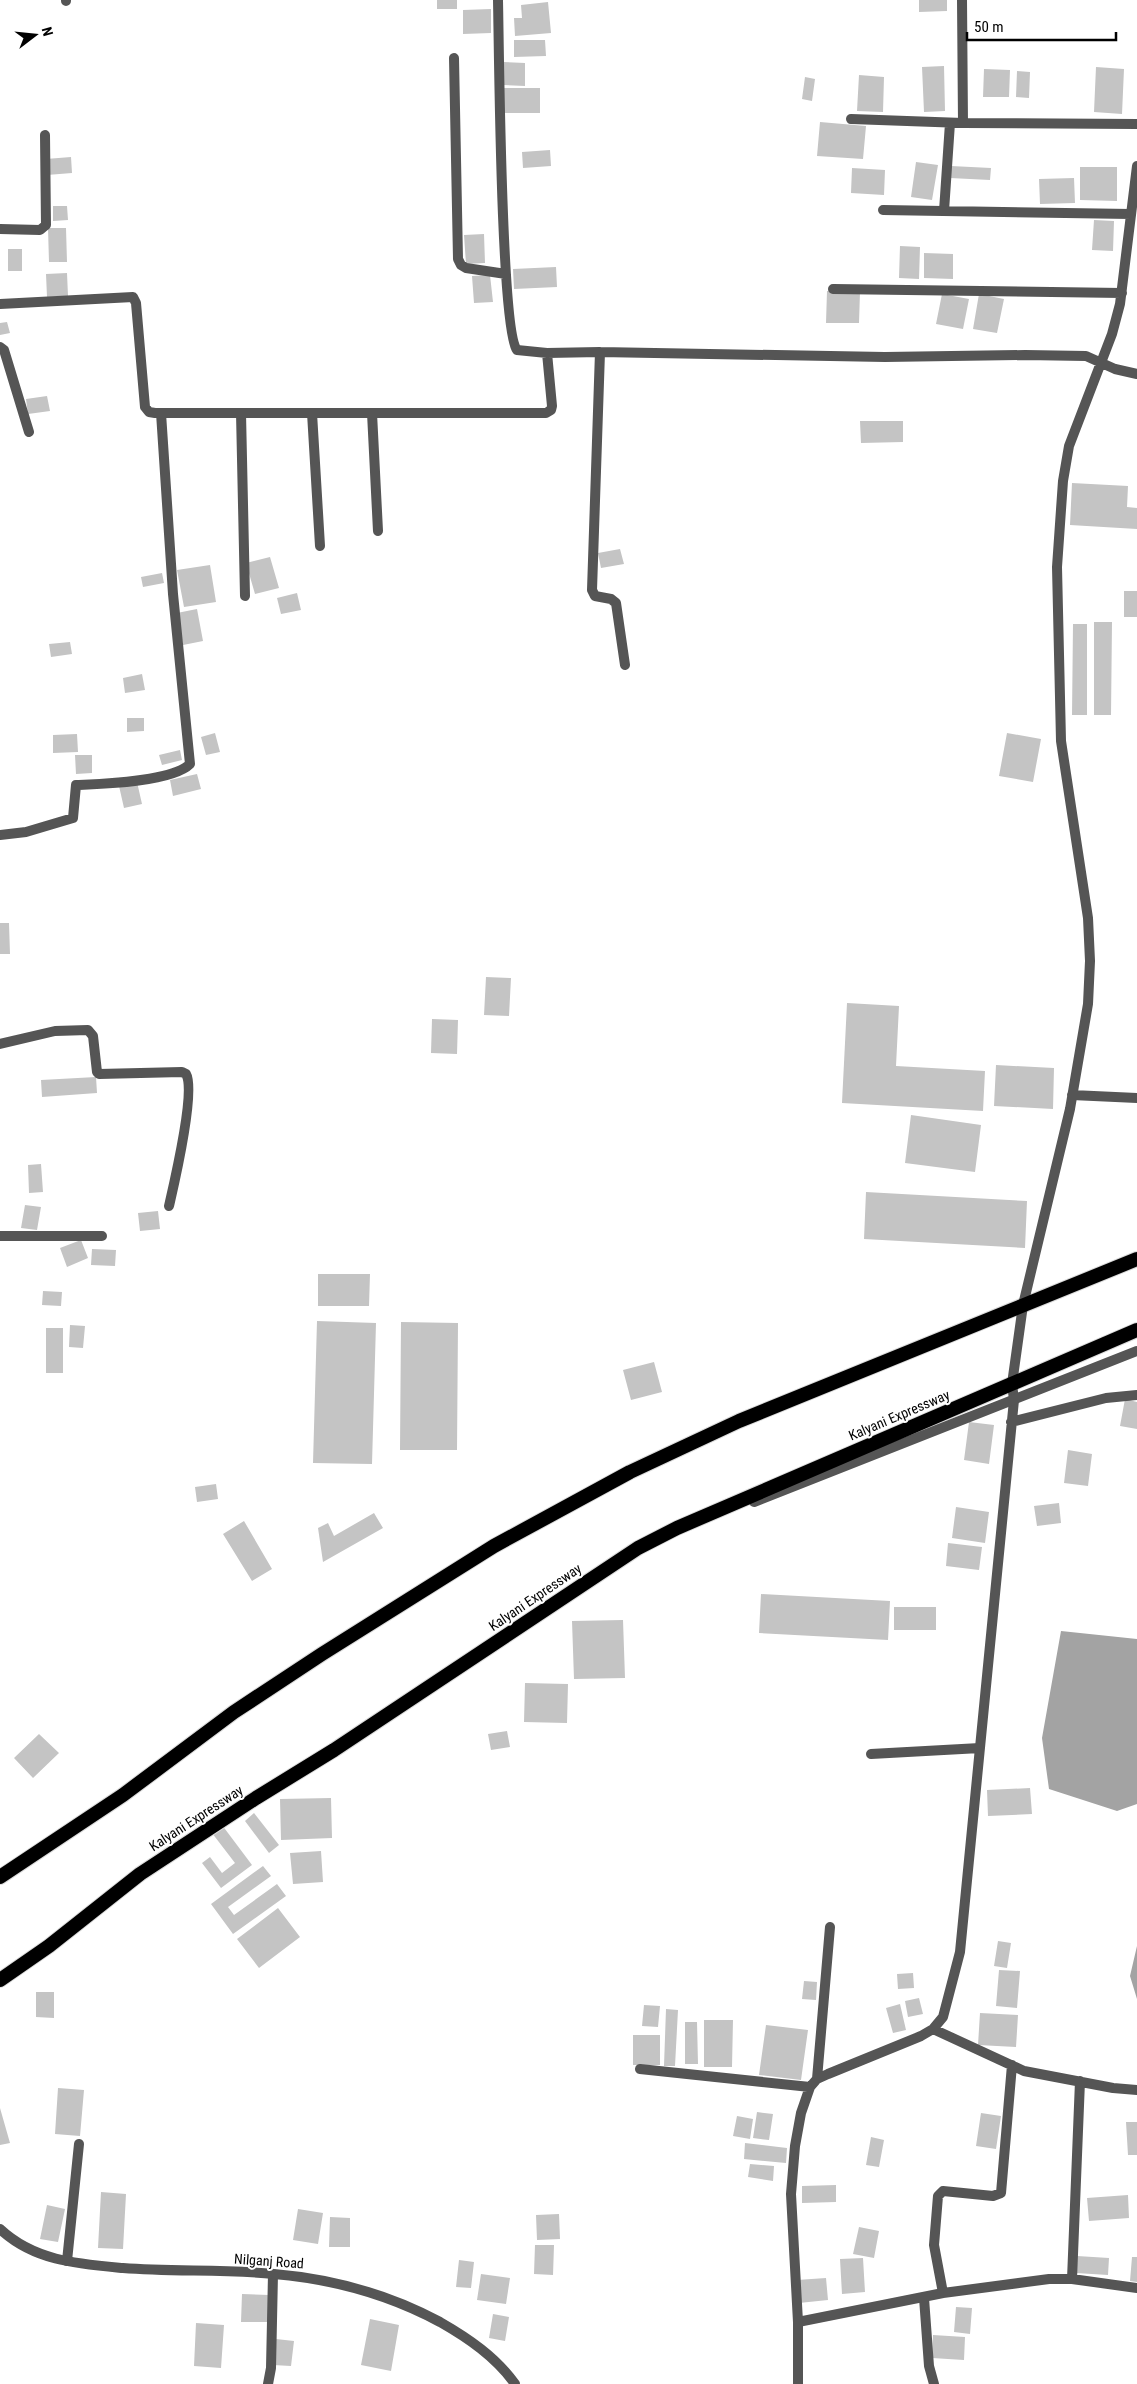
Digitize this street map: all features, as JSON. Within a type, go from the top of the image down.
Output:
[{"type":"highway","points":[[0,1877],[123,1795],[242,1707],[392,1610],[503,1542],[630,1472],[739,1421],[1137,1259]]},
{"type":"highway","name":"Kalyani Expressway","points":[[0,1980],[49,1946],[140,1874],[256,1798],[334,1750],[638,1548],[677,1528],[1137,1330]]},
{"type":"street","points":[[498,0],[506,274],[515,347],[525,352],[547,353],[600,352],[885,357],[1086,356],[1115,369],[1137,374]]},
{"type":"street","points":[[962,0],[963,124]]},
{"type":"street","points":[[454,58],[458,259],[461,265],[466,268],[506,274]]},
{"type":"street","points":[[851,119],[963,124],[1137,124]]},
{"type":"street","points":[[944,211],[950,123]]},
{"type":"street","points":[[0,229],[40,230],[46,225],[45,135]]},
{"type":"street","points":[[798,2384],[798,2322],[792,2194],[795,2146],[801,2114],[810,2087],[817,2079],[921,2036],[933,2029],[943,2017],[960,1952],[1010,1422],[1014,1400],[1012,1384],[1023,1304],[1072,1095],[1088,1004],[1090,961],[1088,918],[1061,741],[1057,568],[1063,481],[1069,446],[1112,334],[1122,293],[1137,166]]},
{"type":"street","points":[[883,210],[1131,214]]},
{"type":"street","points":[[832,289],[1122,293]]},
{"type":"street","points":[[0,304],[133,297],[136,303],[145,407],[149,412],[549,412],[552,406],[547,353]]},
{"type":"street","points":[[0,347],[4,350],[29,432]]},
{"type":"street","points":[[600,352],[592,590],[595,596],[611,599],[616,603],[625,665]]},
{"type":"street","points":[[0,835],[26,832],[73,818],[76,785],[121,783],[152,778],[181,770],[190,764],[173,594],[162,413]]},
{"type":"street","points":[[241,413],[245,596]]},
{"type":"street","points":[[312,413],[320,546]]},
{"type":"street","points":[[372,413],[378,531]]},
{"type":"street","points":[[0,1044],[55,1031],[88,1030],[93,1036],[97,1072],[99,1074],[153,1072],[186,1074],[188,1083],[184,1136],[169,1206]]},
{"type":"street","points":[[1072,1095],[1137,1098]]},
{"type":"street","points":[[0,1236],[102,1236]]},
{"type":"street","points":[[677,1528],[744,1506],[1137,1351]]},
{"type":"street","points":[[1010,1422],[1106,1398],[1137,1395]]},
{"type":"street","points":[[871,1754],[980,1748]]},
{"type":"street","points":[[817,2079],[830,1927]]},
{"type":"street","points":[[933,2029],[1024,2071],[1113,2088],[1137,2090]]},
{"type":"street","points":[[943,2293],[934,2244],[938,2196],[943,2191],[993,2196],[1001,2193],[1012,2065]]},
{"type":"street","points":[[640,2069],[810,2087]]},
{"type":"street","points":[[1072,2279],[1080,2081]]},
{"type":"street","points":[[67,2261],[79,2144]]},
{"type":"street","name":"Nilganj Road","points":[[0,2228],[29,2250],[67,2261],[158,2271],[273,2274],[344,2284],[380,2294],[418,2310],[455,2331],[487,2354],[505,2370],[515,2384]]},
{"type":"street","points":[[268,2384],[271,2368],[273,2274]]},
{"type":"street","points":[[798,2322],[943,2293],[1050,2279],[1072,2279],[1137,2288]]},
{"type":"street","points":[[924,2298],[929,2366],[934,2384]]},
{"type":"shaded area","points":[[1061,1631],[1137,1639],[1137,1804],[1117,1811],[1049,1789],[1042,1738]]},
{"type":"shaded area","points":[[1137,1946],[1137,1999],[1130,1976]]},
{"type":"building","points":[[437,0],[457,0],[457,9],[437,9]]},
{"type":"building","points":[[919,0],[947,0],[947,11],[919,12]]},
{"type":"building","points":[[548,2],[551,33],[515,36],[514,18],[522,18],[521,5]]},
{"type":"building","points":[[491,9],[491,33],[463,34],[463,10]]},
{"type":"building","points":[[514,40],[545,40],[546,56],[514,57]]},
{"type":"building","points":[[503,62],[525,63],[525,86],[503,85]]},
{"type":"building","points":[[944,66],[945,111],[924,112],[922,67]]},
{"type":"building","points":[[1096,67],[1124,69],[1122,114],[1094,112]]},
{"type":"building","points":[[984,69],[1010,70],[1009,97],[983,97]]},
{"type":"building","points":[[1017,71],[1030,72],[1029,98],[1016,97]]},
{"type":"building","points":[[859,75],[884,77],[883,112],[857,111]]},
{"type":"building","points":[[805,77],[815,79],[812,101],[802,99]]},
{"type":"building","points":[[502,88],[540,88],[540,113],[502,113]]},
{"type":"building","points":[[820,122],[866,126],[863,159],[817,156]]},
{"type":"building","points":[[550,150],[551,166],[523,168],[522,152]]},
{"type":"building","points":[[71,157],[72,173],[47,175],[46,159]]},
{"type":"building","points":[[916,162],[938,165],[932,200],[911,197]]},
{"type":"building","points":[[951,166],[991,168],[990,180],[950,178]]},
{"type":"building","points":[[1080,167],[1117,167],[1117,201],[1080,200]]},
{"type":"building","points":[[852,168],[885,170],[884,195],[851,193]]},
{"type":"building","points":[[1074,178],[1075,203],[1040,204],[1039,179]]},
{"type":"building","points":[[53,206],[67,206],[68,220],[53,221]]},
{"type":"building","points":[[1094,220],[1114,221],[1113,251],[1092,250]]},
{"type":"building","points":[[48,228],[66,228],[67,262],[49,262]]},
{"type":"building","points":[[484,234],[485,263],[466,264],[464,235]]},
{"type":"building","points":[[900,246],[920,247],[919,279],[899,278]]},
{"type":"building","points":[[8,249],[22,249],[22,271],[8,271]]},
{"type":"building","points":[[924,253],[953,254],[953,279],[924,278]]},
{"type":"building","points":[[556,267],[557,287],[514,289],[513,269]]},
{"type":"building","points":[[67,273],[68,296],[47,297],[46,274]]},
{"type":"building","points":[[490,275],[493,302],[474,303],[472,276]]},
{"type":"building","points":[[827,291],[860,292],[859,323],[826,323]]},
{"type":"building","points":[[942,294],[969,299],[963,329],[936,324]]},
{"type":"building","points":[[979,294],[1004,299],[997,333],[973,329]]},
{"type":"building","points":[[7,322],[10,333],[0,335],[0,323]]},
{"type":"building","points":[[47,396],[50,411],[28,414],[26,399]]},
{"type":"building","points":[[860,421],[903,421],[903,442],[861,443]]},
{"type":"building","points":[[1072,483],[1128,486],[1127,507],[1137,508],[1137,529],[1070,525]]},
{"type":"building","points":[[620,549],[624,564],[601,568],[598,553]]},
{"type":"building","points":[[270,557],[279,588],[255,594],[246,563]]},
{"type":"building","points":[[210,565],[216,602],[184,607],[177,570]]},
{"type":"building","points":[[162,573],[164,583],[143,587],[141,577]]},
{"type":"building","points":[[1124,591],[1137,591],[1137,617],[1124,617]]},
{"type":"building","points":[[297,593],[301,610],[281,614],[277,598]]},
{"type":"building","points":[[197,609],[203,641],[183,645],[177,613]]},
{"type":"building","points":[[1094,622],[1112,622],[1111,715],[1094,715]]},
{"type":"building","points":[[1073,624],[1087,624],[1087,715],[1072,715]]},
{"type":"building","points":[[70,642],[72,654],[51,657],[49,644]]},
{"type":"building","points":[[142,674],[145,690],[125,693],[123,678]]},
{"type":"building","points":[[127,718],[144,718],[144,731],[127,732]]},
{"type":"building","points":[[215,733],[220,752],[206,755],[201,737]]},
{"type":"building","points":[[1007,733],[1041,739],[1033,782],[999,776]]},
{"type":"building","points":[[77,734],[78,752],[53,753],[53,735]]},
{"type":"building","points":[[180,750],[182,760],[162,765],[159,755]]},
{"type":"building","points":[[75,755],[92,755],[92,773],[76,774]]},
{"type":"building","points":[[197,774],[201,789],[173,796],[170,780]]},
{"type":"building","points":[[137,782],[142,804],[124,808],[119,786]]},
{"type":"building","points":[[0,923],[9,923],[10,954],[0,954]]},
{"type":"building","points":[[486,977],[511,978],[509,1016],[484,1015]]},
{"type":"building","points":[[847,1003],[899,1006],[896,1066],[985,1071],[983,1111],[842,1103]]},
{"type":"building","points":[[432,1019],[458,1020],[457,1054],[431,1053]]},
{"type":"building","points":[[996,1065],[1054,1068],[1053,1109],[994,1106]]},
{"type":"building","points":[[96,1077],[97,1093],[42,1097],[41,1080]]},
{"type":"building","points":[[911,1115],[981,1125],[975,1172],[905,1163]]},
{"type":"building","points":[[41,1164],[43,1192],[29,1193],[28,1165]]},
{"type":"building","points":[[866,1192],[1027,1201],[1025,1248],[864,1239]]},
{"type":"building","points":[[25,1205],[41,1207],[37,1230],[21,1228]]},
{"type":"building","points":[[158,1211],[160,1229],[140,1231],[138,1213]]},
{"type":"building","points":[[81,1240],[88,1258],[67,1267],[60,1248]]},
{"type":"building","points":[[92,1249],[116,1250],[115,1266],[91,1265]]},
{"type":"building","points":[[318,1274],[370,1274],[369,1306],[318,1306]]},
{"type":"building","points":[[43,1291],[62,1292],[61,1306],[42,1305]]},
{"type":"building","points":[[317,1321],[376,1323],[372,1464],[313,1463]]},
{"type":"building","points":[[401,1322],[458,1323],[457,1450],[400,1450]]},
{"type":"building","points":[[70,1325],[85,1326],[83,1348],[69,1347]]},
{"type":"building","points":[[46,1328],[63,1328],[63,1373],[46,1373]]},
{"type":"building","points":[[654,1362],[662,1392],[631,1400],[623,1370]]},
{"type":"building","points":[[1125,1399],[1137,1402],[1137,1429],[1120,1426]]},
{"type":"building","points":[[969,1422],[994,1425],[989,1464],[964,1460]]},
{"type":"building","points":[[1068,1450],[1092,1454],[1088,1486],[1064,1483]]},
{"type":"building","points":[[216,1484],[218,1499],[197,1502],[195,1487]]},
{"type":"building","points":[[1059,1503],[1061,1523],[1037,1526],[1034,1506]]},
{"type":"building","points":[[956,1507],[989,1512],[985,1543],[952,1538]]},
{"type":"building","points":[[374,1513],[383,1528],[323,1562],[318,1528],[328,1523],[334,1536]]},
{"type":"building","points":[[244,1521],[272,1569],[252,1581],[223,1534]]},
{"type":"building","points":[[948,1543],[982,1547],[979,1570],[946,1566]]},
{"type":"building","points":[[761,1594],[890,1601],[888,1640],[759,1633]]},
{"type":"building","points":[[894,1607],[936,1607],[936,1630],[894,1630]]},
{"type":"building","points":[[623,1620],[625,1678],[574,1679],[572,1621]]},
{"type":"building","points":[[525,1683],[568,1684],[567,1723],[524,1722]]},
{"type":"building","points":[[507,1731],[510,1747],[491,1750],[488,1734]]},
{"type":"building","points":[[39,1734],[59,1753],[33,1778],[14,1758]]},
{"type":"building","points":[[1030,1788],[1032,1814],[988,1816],[987,1790]]},
{"type":"building","points":[[331,1798],[332,1838],[281,1840],[280,1799]]},
{"type":"building","points":[[254,1813],[279,1845],[269,1853],[245,1821]]},
{"type":"building","points":[[222,1825],[252,1865],[221,1888],[202,1863],[210,1857],[222,1873],[235,1863],[212,1833]]},
{"type":"building","points":[[321,1851],[323,1882],[293,1884],[290,1853]]},
{"type":"building","points":[[263,1866],[271,1876],[228,1907],[234,1915],[277,1884],[286,1896],[233,1934],[211,1904]]},
{"type":"building","points":[[278,1908],[300,1937],[259,1968],[237,1939]]},
{"type":"building","points":[[998,1941],[1011,1943],[1007,1968],[994,1966]]},
{"type":"building","points":[[999,1970],[1020,1971],[1017,2008],[996,2006]]},
{"type":"building","points":[[913,1973],[914,1988],[898,1989],[897,1974]]},
{"type":"building","points":[[804,1981],[817,1982],[816,2000],[802,1999]]},
{"type":"building","points":[[36,1992],[54,1992],[54,2018],[36,2017]]},
{"type":"building","points":[[919,1998],[923,2014],[908,2017],[905,2001]]},
{"type":"building","points":[[900,2004],[906,2030],[893,2033],[886,2008]]},
{"type":"building","points":[[644,2005],[660,2006],[658,2027],[642,2026]]},
{"type":"building","points":[[666,2009],[678,2010],[675,2066],[664,2066]]},
{"type":"building","points":[[980,2013],[1018,2015],[1016,2047],[978,2045]]},
{"type":"building","points":[[704,2020],[733,2020],[732,2067],[704,2067]]},
{"type":"building","points":[[685,2022],[697,2022],[698,2064],[685,2064]]},
{"type":"building","points":[[766,2025],[808,2030],[801,2080],[759,2075]]},
{"type":"building","points":[[633,2035],[660,2035],[660,2065],[633,2065]]},
{"type":"building","points":[[58,2088],[84,2090],[80,2136],[55,2134]]},
{"type":"building","points":[[0,2108],[10,2143],[0,2145]]},
{"type":"building","points":[[757,2112],[773,2114],[769,2140],[753,2138]]},
{"type":"building","points":[[981,2113],[1001,2116],[996,2149],[976,2146]]},
{"type":"building","points":[[737,2116],[753,2119],[750,2139],[733,2136]]},
{"type":"building","points":[[1126,2122],[1137,2122],[1137,2155],[1128,2155]]},
{"type":"building","points":[[871,2137],[884,2140],[879,2167],[866,2165]]},
{"type":"building","points":[[745,2143],[787,2148],[786,2163],[744,2159]]},
{"type":"building","points":[[750,2164],[774,2166],[773,2181],[748,2177]]},
{"type":"building","points":[[836,2185],[836,2202],[802,2203],[802,2186]]},
{"type":"building","points":[[101,2192],[126,2194],[123,2249],[98,2248]]},
{"type":"building","points":[[1128,2195],[1129,2218],[1089,2221],[1087,2198]]},
{"type":"building","points":[[47,2205],[65,2209],[58,2242],[40,2239]]},
{"type":"building","points":[[298,2209],[323,2213],[318,2244],[293,2240]]},
{"type":"building","points":[[559,2214],[560,2239],[537,2240],[536,2215]]},
{"type":"building","points":[[330,2217],[350,2218],[350,2247],[329,2247]]},
{"type":"building","points":[[859,2227],[879,2231],[874,2258],[853,2254]]},
{"type":"building","points":[[535,2245],[554,2245],[553,2275],[534,2274]]},
{"type":"building","points":[[1077,2256],[1109,2258],[1108,2275],[1076,2273]]},
{"type":"building","points":[[1132,2257],[1137,2257],[1137,2282],[1130,2281]]},
{"type":"building","points":[[863,2258],[865,2292],[842,2294],[840,2259]]},
{"type":"building","points":[[459,2260],[474,2262],[471,2288],[456,2287]]},
{"type":"building","points":[[481,2274],[510,2278],[506,2304],[477,2300]]},
{"type":"building","points":[[826,2278],[828,2300],[799,2303],[797,2280]]},
{"type":"building","points":[[242,2294],[269,2295],[268,2322],[241,2322]]},
{"type":"building","points":[[956,2307],[972,2308],[970,2334],[954,2332]]},
{"type":"building","points":[[493,2314],[509,2317],[505,2341],[489,2338]]},
{"type":"building","points":[[370,2319],[399,2325],[391,2371],[361,2365]]},
{"type":"building","points":[[196,2323],[224,2325],[221,2368],[194,2366]]},
{"type":"building","points":[[933,2335],[965,2337],[964,2360],[932,2358]]},
{"type":"building","points":[[276,2339],[294,2341],[291,2366],[273,2365]]}]
